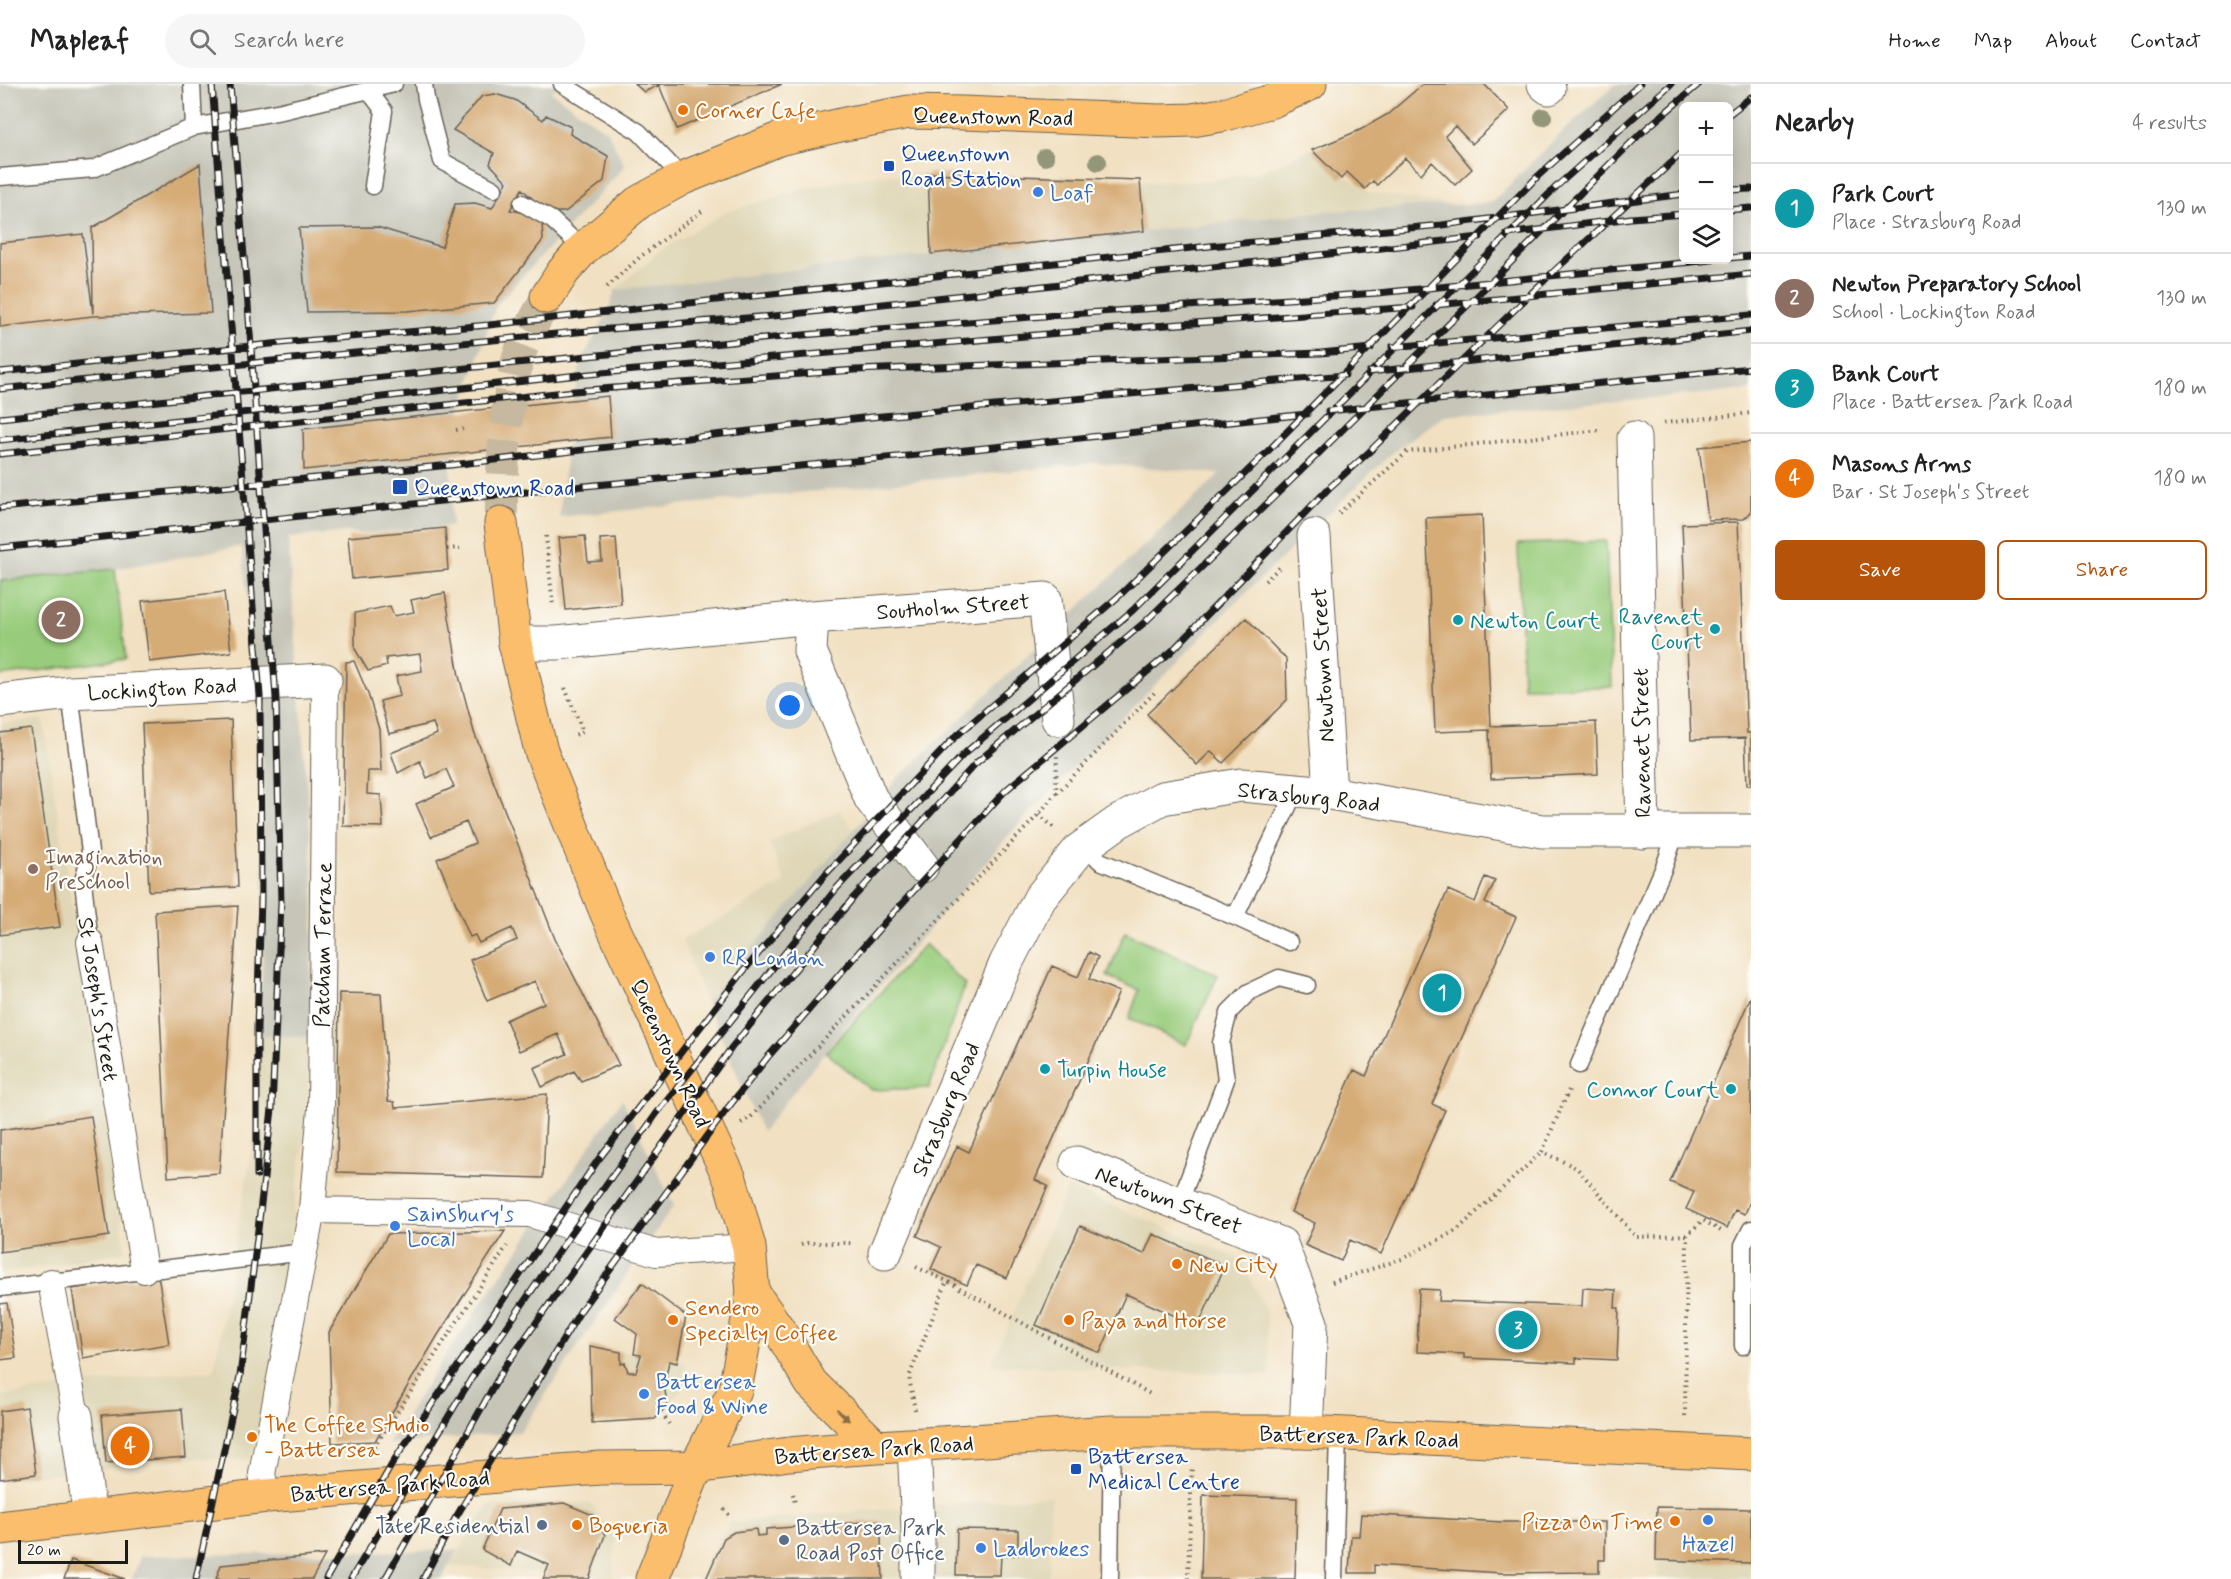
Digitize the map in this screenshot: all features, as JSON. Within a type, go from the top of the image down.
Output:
[{"type":"main road","name":"Queenstown Road","points":[[547,297],[563,272],[583,249],[639,202],[683,178],[779,139],[909,112],[963,112],[1159,121],[1192,120],[1222,115],[1272,101],[1310,84]]},
{"type":"main road","name":"Queenstown Road","points":[[501,523],[515,643],[547,770],[607,914],[730,1179],[749,1247],[753,1293],[735,1390],[696,1467],[652,1579]]},
{"type":"main road","points":[[753,1293],[783,1336],[798,1365],[811,1383],[876,1447]]},
{"type":"main road","name":"Battersea Park Road","points":[[0,1528],[267,1496],[545,1472],[602,1468],[696,1467],[789,1454],[1112,1432],[1338,1433],[1751,1454]]},
{"type":"street","name":"Ravenet Street","points":[[1643,832],[1647,431]]},
{"type":"street","name":"Newtown Street","points":[[1314,536],[1329,793]]},
{"type":"street","name":"Southolm Street","points":[[515,643],[556,643],[812,617],[1045,599],[1058,719]]},
{"type":"street","points":[[812,617],[810,651],[871,799],[922,866]]},
{"type":"street","name":"Lockington Road","points":[[0,701],[70,693],[325,680]]},
{"type":"street","name":"Patcham Terrace","points":[[267,1496],[262,1474],[312,1210],[321,1109],[325,680]]},
{"type":"street","name":"Strasburg Road","points":[[885,1253],[1006,963],[1040,898],[1085,845],[1118,822],[1162,798],[1241,785],[1329,793],[1542,831],[1751,831]]},
{"type":"street","name":"St Joseph's Street","points":[[90,942],[144,1270]]},
{"type":"street","name":"Newtown Street","points":[[1077,1163],[1281,1244],[1311,1323],[1306,1432]]},
{"type":"street","points":[[312,1210],[530,1214],[656,1252],[749,1247]]},
{"type":"street","points":[[51,1281],[76,1416],[90,1517]]},
{"type":"street","points":[[918,1579],[919,1445]]},
{"type":"lane","points":[[192,84],[194,127]]},
{"type":"lane","points":[[0,177],[93,169],[194,127],[282,111],[394,84]]},
{"type":"lane","points":[[424,84],[442,160],[494,189]]},
{"type":"lane","points":[[562,84],[588,91],[639,132],[683,178]]},
{"type":"lane","points":[[368,90],[384,111],[373,186]]},
{"type":"lane","points":[[522,203],[552,220],[583,249]]},
{"type":"lane","name":"St Joseph's Street","points":[[70,693],[90,852],[83,882],[90,942]]},
{"type":"lane","points":[[1235,917],[1296,790]]},
{"type":"lane","points":[[1579,1065],[1664,867],[1676,832]]},
{"type":"lane","points":[[1085,845],[1100,861],[1289,942]]},
{"type":"lane","points":[[1179,1204],[1226,1080],[1221,1043],[1229,1012],[1249,992],[1279,978],[1307,985]]},
{"type":"lane","points":[[1743,1346],[1743,1245],[1750,1230]]},
{"type":"lane","points":[[0,1288],[305,1252]]},
{"type":"lane","points":[[1110,1579],[1112,1432]]},
{"type":"lane","points":[[1334,1579],[1338,1433]]},
{"type":"path","points":[[607,287],[640,257],[706,208]]},
{"type":"path","points":[[1647,431],[1751,413]]},
{"type":"path","points":[[456,430],[463,429]]},
{"type":"path","points":[[1265,580],[1407,452],[1602,430]]},
{"type":"path","points":[[546,536],[554,616]]},
{"type":"path","points":[[447,549],[460,548]]},
{"type":"path","points":[[564,683],[583,732]]},
{"type":"path","points":[[735,1128],[750,1118],[1156,691]]},
{"type":"path","points":[[1056,794],[1058,719]]},
{"type":"path","points":[[1300,1293],[1402,1259],[1457,1230],[1542,1152],[1579,1065]]},
{"type":"path","points":[[1542,1152],[1577,1168],[1636,1237],[1687,1235],[1702,1220],[1729,1236],[1750,1230]]},
{"type":"path","points":[[1685,1451],[1687,1235]]},
{"type":"path","points":[[390,1423],[510,1242]]},
{"type":"path","points":[[801,1245],[808,1243],[862,1244],[885,1253],[947,1281],[1156,1397]]},
{"type":"path","points":[[919,1445],[909,1377],[947,1281]]},
{"type":"path","points":[[665,1418],[669,1424]]},
{"type":"path","points":[[1188,1579],[1194,1432]]},
{"type":"path","points":[[793,1494],[795,1503]]},
{"type":"path","points":[[724,1509],[729,1515]]},
{"type":"shaded area","points":[[0,84],[568,84],[550,91],[608,132],[625,166],[496,305],[460,412],[451,465],[452,526],[288,538],[314,888],[310,1037],[259,1036],[264,935],[262,749],[242,546],[115,569],[0,581]]},
{"type":"shaded area","points":[[1615,84],[1751,84],[1751,390],[1444,415],[1391,454],[1231,607],[1017,826],[839,1034],[762,1132],[706,1002],[899,777],[1220,474],[1095,463],[559,517],[578,375],[583,357],[608,312],[615,290],[1326,211],[1491,203],[1555,139]]},
{"type":"shaded area","points":[[1311,149],[1369,193],[1461,206],[1326,211],[615,290],[658,252],[726,212],[805,188],[878,175],[920,174],[1153,182],[1209,181],[1257,173]]},
{"type":"shaded area","points":[[43,719],[126,1252],[0,1274],[0,724]]},
{"type":"shaded area","points":[[840,810],[854,830],[706,1002],[682,940],[785,882],[769,842]]},
{"type":"shaded area","points":[[259,1036],[310,1037],[308,1109],[273,1362],[251,1460],[201,1458],[0,1480],[0,1396],[174,1373],[214,1371],[256,1124]]},
{"type":"shaded area","points":[[622,1099],[674,1205],[520,1432],[388,1444],[438,1367]]},
{"type":"shaded area","points":[[1068,1187],[1239,1259],[1266,1309],[1270,1375],[991,1365]]},
{"type":"shaded area","points":[[605,1349],[686,1363],[682,1389],[656,1420],[592,1423],[590,1353],[604,1357]]},
{"type":"shaded area","points":[[1051,1496],[1049,1579],[702,1579],[718,1539],[732,1522]]},
{"type":"shaded area","points":[[590,1503],[616,1537],[612,1578],[448,1566],[489,1505]]},
{"type":"shaded area","points":[[1659,1513],[1751,1513],[1751,1579],[1658,1579]]},
{"type":"shaded area","points":[[457,1550],[442,1579],[132,1579],[140,1556]]},
{"type":"green space","points":[[1606,541],[1612,687],[1523,687],[1518,544]]},
{"type":"green space","points":[[115,569],[126,659],[0,676],[0,581]]},
{"type":"green space","points":[[1125,932],[1218,975],[1186,1045],[1129,1018],[1139,990],[1107,976]]},
{"type":"green space","points":[[925,944],[965,985],[929,1088],[871,1090],[826,1052]]},
{"type":"building","points":[[635,84],[782,84],[677,129],[659,85],[644,92]]},
{"type":"building","points":[[1423,84],[1484,84],[1509,110],[1472,144],[1455,126],[1445,136],[1472,169],[1455,185],[1432,162],[1421,174],[1405,158],[1377,185],[1373,181],[1365,189],[1347,172],[1341,179],[1312,150],[1360,130],[1388,114]]},
{"type":"building","points":[[495,94],[515,100],[543,120],[546,115],[571,127],[570,134],[608,156],[604,181],[565,212],[547,212],[522,189],[510,210],[526,213],[542,223],[543,240],[494,303],[407,311],[307,312],[299,228],[377,227],[442,247],[455,204],[475,203],[492,208],[507,182],[490,164],[494,153],[453,130],[482,96]]},
{"type":"building","points":[[200,164],[211,313],[93,316],[0,327],[0,243],[83,234],[93,314],[92,228]]},
{"type":"building","points":[[928,173],[1140,180],[1144,231],[931,254]]},
{"type":"building","points":[[608,396],[611,437],[304,470],[303,429]]},
{"type":"building","points":[[1751,442],[1751,512],[1744,519],[1708,520],[1699,447]]},
{"type":"building","name":"Newton Court","points":[[1482,515],[1491,726],[1596,722],[1598,774],[1491,779],[1489,730],[1435,732],[1426,518]]},
{"type":"building","name":"Ravenet Court","points":[[1738,522],[1747,733],[1751,733],[1751,785],[1747,785],[1745,738],[1691,740],[1682,524]]},
{"type":"building","points":[[445,528],[448,570],[352,579],[348,537]]},
{"type":"building","points":[[585,536],[588,562],[602,561],[600,539],[616,538],[621,604],[566,610],[559,538]]},
{"type":"building","points":[[224,592],[231,652],[149,662],[142,601]]},
{"type":"building","points":[[445,593],[459,676],[474,732],[555,939],[619,1065],[581,1081],[574,1071],[542,1087],[534,1068],[567,1054],[558,1034],[519,1051],[506,1020],[544,1003],[535,981],[487,1001],[470,960],[517,940],[512,928],[479,943],[475,935],[470,937],[437,859],[475,843],[466,822],[431,837],[416,804],[454,787],[446,769],[427,778],[420,761],[398,773],[391,753],[437,734],[433,723],[389,734],[380,701],[400,696],[396,676],[422,671],[420,654],[386,658],[387,666],[368,671],[355,649],[355,613],[390,606],[394,616],[414,612],[411,600]]},
{"type":"building","points":[[1246,618],[1286,659],[1287,700],[1223,763],[1211,751],[1197,765],[1147,714]]},
{"type":"building","points":[[354,661],[379,729],[381,771],[368,771],[367,794],[381,795],[383,827],[343,826],[346,662]]},
{"type":"building","points":[[231,720],[238,887],[149,891],[142,724]]},
{"type":"building","points":[[31,729],[60,927],[0,935],[0,733]]},
{"type":"building","points":[[1485,877],[1495,881],[1485,903],[1516,917],[1432,1104],[1445,1110],[1381,1254],[1350,1240],[1341,1261],[1305,1245],[1315,1223],[1291,1212],[1354,1070],[1366,1076],[1448,890],[1475,902]]},
{"type":"building","points":[[238,906],[219,1173],[168,1177],[155,911]]},
{"type":"building","name":"Turpin House","points":[[1089,952],[1098,957],[1089,979],[1119,992],[1035,1180],[1048,1186],[1007,1278],[976,1265],[967,1285],[931,1269],[941,1247],[917,1236],[957,1146],[969,1152],[1052,966],[1078,977]]},
{"type":"building","points":[[339,993],[381,994],[388,1101],[394,1102],[395,1108],[547,1094],[543,1178],[337,1172]]},
{"type":"building","name":"Connor Court","points":[[1751,996],[1751,1199],[1745,1214],[1735,1210],[1727,1228],[1686,1209],[1694,1192],[1670,1182]]},
{"type":"building","points":[[91,1116],[109,1236],[0,1252],[0,1130]]},
{"type":"building","points":[[1080,1226],[1144,1254],[1153,1234],[1225,1266],[1198,1326],[1126,1294],[1100,1353],[1036,1325]]},
{"type":"building","points":[[505,1231],[438,1335],[375,1441],[332,1443],[329,1332],[388,1234]]},
{"type":"building","points":[[158,1275],[169,1344],[83,1358],[72,1289]]},
{"type":"building","points":[[642,1283],[686,1316],[677,1363],[669,1361],[664,1386],[667,1402],[655,1419],[592,1423],[590,1346],[621,1352],[621,1364],[625,1363],[628,1372],[636,1372],[641,1355],[634,1354],[637,1334],[615,1318]]},
{"type":"building","points":[[1583,1288],[1616,1290],[1615,1308],[1619,1308],[1617,1360],[1576,1358],[1576,1363],[1464,1358],[1464,1354],[1417,1352],[1419,1289],[1440,1290],[1439,1301],[1582,1306]]},
{"type":"building","points":[[7,1303],[16,1358],[0,1360],[0,1304]]},
{"type":"building","points":[[27,1407],[36,1474],[0,1479],[0,1411]]},
{"type":"building","points":[[182,1409],[186,1457],[106,1463],[102,1415]]},
{"type":"building","points":[[1203,1495],[1297,1498],[1295,1579],[1201,1579]]},
{"type":"building","points":[[564,1503],[593,1515],[605,1535],[589,1579],[543,1579],[549,1565],[517,1551],[511,1566],[482,1550],[500,1509]]},
{"type":"building","points":[[1657,1507],[1751,1509],[1751,1563],[1656,1560]]},
{"type":"building","points":[[1361,1514],[1502,1522],[1605,1522],[1605,1560],[1599,1560],[1599,1572],[1502,1573],[1374,1565],[1374,1573],[1349,1573],[1351,1536],[1359,1536]]},
{"type":"building","points":[[880,1521],[883,1579],[706,1579],[724,1538],[734,1532],[756,1529],[757,1536],[766,1535],[766,1529]]},
{"type":"building","points":[[957,1529],[1018,1530],[1018,1555],[1001,1555],[1000,1575],[956,1575]]},
{"type":"building","points":[[325,1555],[312,1579],[216,1579],[221,1565]]},
{"type":"building","points":[[71,1560],[125,1579],[64,1579]]},
{"type":"tunnel","points":[[501,523],[503,457],[511,388],[522,347],[547,297]]},
{"type":"railway","points":[[212,84],[260,696],[261,898],[257,1028],[257,1175]]},
{"type":"railway","points":[[196,1579],[240,1376],[272,1109],[281,903],[276,698],[230,84]]},
{"type":"railway","points":[[326,1579],[395,1459],[598,1160],[742,973],[824,876],[954,738],[1120,595],[1264,455],[1538,176],[1640,84]]},
{"type":"railway","points":[[351,1579],[471,1379],[570,1235],[657,1113],[836,889],[965,753],[1133,610],[1557,186],[1671,84]]},
{"type":"railway","points":[[385,1579],[504,1368],[732,1047],[854,897],[976,763],[1145,622],[1314,458],[1640,134],[1699,84]]},
{"type":"railway","points":[[1733,111],[1751,97]]},
{"type":"railway","points":[[423,1579],[456,1517],[581,1310],[727,1109],[767,1058],[885,922],[1006,790],[1172,651],[1329,488],[1369,452],[1551,274],[1679,156]]},
{"type":"railway","points":[[1733,190],[1751,189]]},
{"type":"railway","points":[[0,372],[291,342],[489,325],[1210,246],[1442,225],[1679,195]]},
{"type":"railway","points":[[1733,210],[1751,208]]},
{"type":"railway","points":[[1507,234],[1631,218],[1679,214]]},
{"type":"railway","points":[[0,389],[598,330],[785,315],[1480,237]]},
{"type":"railway","points":[[1733,258],[1751,256]]},
{"type":"railway","points":[[0,418],[803,335],[1378,293],[1679,263]]},
{"type":"railway","points":[[1436,305],[1751,274]]},
{"type":"railway","points":[[0,440],[578,375],[1059,333],[1413,307]]},
{"type":"railway","points":[[1392,347],[1751,315]]},
{"type":"railway","points":[[1369,372],[1751,331]]},
{"type":"railway","points":[[0,454],[574,391],[855,370],[1321,353],[1371,348]]},
{"type":"railway","points":[[1328,411],[1751,368]]},
{"type":"railway","points":[[0,508],[451,465],[871,417],[1345,375]]},
{"type":"railway","points":[[0,548],[563,488],[918,455],[1307,414]]},
{"type":"place","name":"Corner Cafe","points":[[683,110]]},
{"type":"place","name":"Queenstown Road Station","points":[[889,166]]},
{"type":"place","name":"Loaf","points":[[1038,192]]},
{"type":"place","name":"Queenstown Road","points":[[400,487]]},
{"type":"place","name":"Newton Preparatory School","points":[[61,620]]},
{"type":"place","name":"Newton Court","points":[[1458,620]]},
{"type":"place","name":"Ravenet Court","points":[[1715,629]]},
{"type":"place","name":"Imagination Preschool","points":[[33,869]]},
{"type":"place","name":"RR London","points":[[710,957]]},
{"type":"place","name":"Park Court","points":[[1442,993]]},
{"type":"place","name":"Turpin House","points":[[1045,1069]]},
{"type":"place","name":"Connor Court","points":[[1731,1089]]},
{"type":"place","name":"Sainsbury's Local","points":[[395,1226]]},
{"type":"place","name":"New City","points":[[1177,1264]]},
{"type":"place","name":"Sendero Specialty Coffee","points":[[673,1320]]},
{"type":"place","name":"Paya and Horse","points":[[1069,1320]]},
{"type":"place","name":"Bank Court","points":[[1518,1330]]},
{"type":"place","name":"Battersea Food & Wine","points":[[644,1394]]},
{"type":"place","name":"The Coffee Studio - Battersea","points":[[252,1437]]},
{"type":"place","name":"Masons Arms","points":[[130,1446]]},
{"type":"place","name":"Battersea Medical Centre","points":[[1076,1469]]},
{"type":"place","name":"Hazel","points":[[1708,1520]]},
{"type":"place","name":"Pizza On Time","points":[[1675,1521]]},
{"type":"place","name":"Tate Residential","points":[[542,1525]]},
{"type":"place","name":"Boqueria","points":[[577,1525]]},
{"type":"place","name":"Battersea Park Road Post Office","points":[[784,1540]]},
{"type":"place","name":"Ladbrokes","points":[[981,1548]]}]
